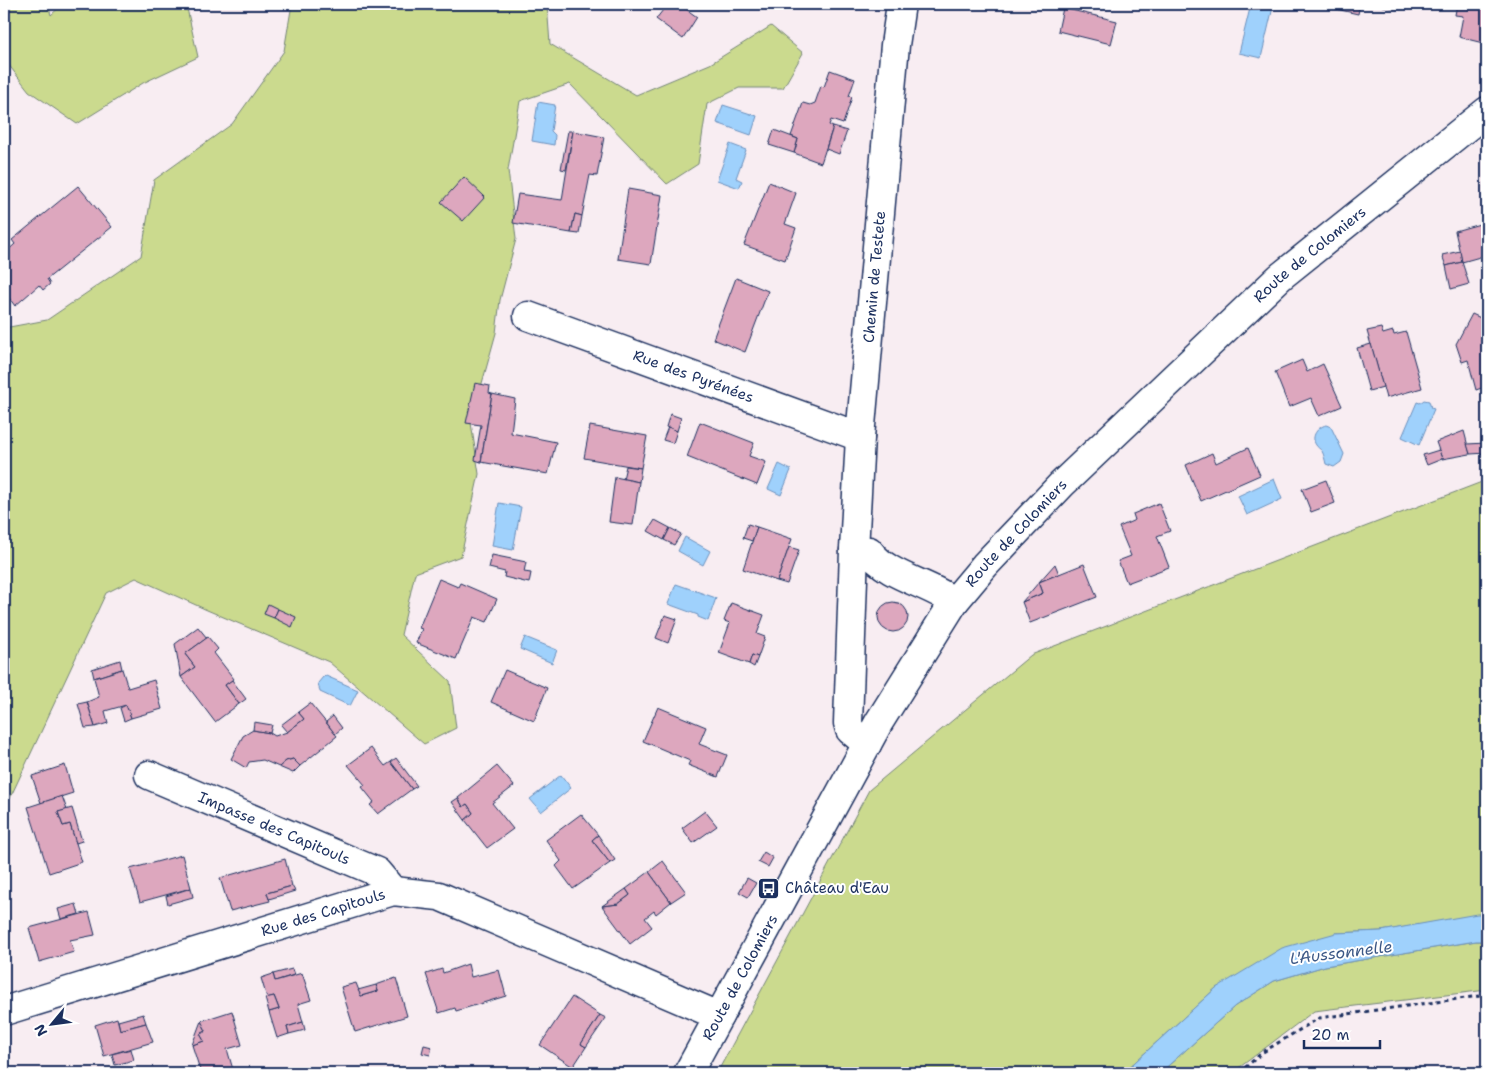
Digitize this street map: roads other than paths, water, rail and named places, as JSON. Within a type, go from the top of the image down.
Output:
[{"type":"street","name":"Chemin de Testete","points":[[867,744],[850,730],[848,723],[854,550],[860,437],[895,45],[902,4]]},
{"type":"street","name":"Route de Colomiers","points":[[688,1073],[867,744],[927,643],[954,602],[985,565],[1062,484],[1280,277],[1487,111]]},
{"type":"street","name":"Rue des Pyrénées","points":[[528,316],[860,437]]},
{"type":"street","points":[[854,550],[869,551],[877,562],[946,595],[954,602]]},
{"type":"street","name":"Impasse des Capitouls","points":[[149,775],[377,872],[393,891]]},
{"type":"street","name":"Rue des Capitouls","points":[[4,1011],[393,891],[439,896],[719,1016]]},
{"type":"water","points":[[1251,4],[1273,7],[1261,58],[1239,53]]},
{"type":"water","points":[[538,102],[555,105],[551,131],[555,135],[554,145],[532,141]]},
{"type":"water","points":[[723,105],[757,116],[751,135],[717,123]]},
{"type":"water","points":[[730,144],[746,150],[736,178],[742,181],[739,188],[717,180]]},
{"type":"water","points":[[1424,400],[1429,401],[1431,408],[1434,409],[1419,445],[1402,437],[1417,402],[1420,403]]},
{"type":"water","points":[[1326,425],[1331,427],[1344,454],[1341,462],[1334,467],[1326,464],[1322,451],[1314,442],[1316,432]]},
{"type":"water","points":[[779,464],[791,470],[781,495],[768,489]]},
{"type":"water","points":[[1274,479],[1282,499],[1247,515],[1238,496]]},
{"type":"water","points":[[499,503],[521,507],[513,550],[492,546]]},
{"type":"water","points":[[685,537],[710,551],[703,565],[678,551]]},
{"type":"water","points":[[676,584],[716,598],[708,621],[698,617],[698,615],[668,604]]},
{"type":"water","points":[[525,637],[557,650],[552,663],[520,649]]},
{"type":"water","points":[[326,676],[358,690],[350,706],[320,692],[318,683]]},
{"type":"water","points":[[561,775],[571,788],[541,812],[530,799]]},
{"type":"water","name":"L'Aussonnelle","points":[[1477,914],[1487,914],[1487,941],[1476,941],[1325,966],[1274,981],[1235,1006],[1160,1073],[1123,1073],[1216,988],[1282,948],[1336,933],[1381,931]]},
{"type":"place","name":"Château d'Eau","points":[[769,888]]}]
